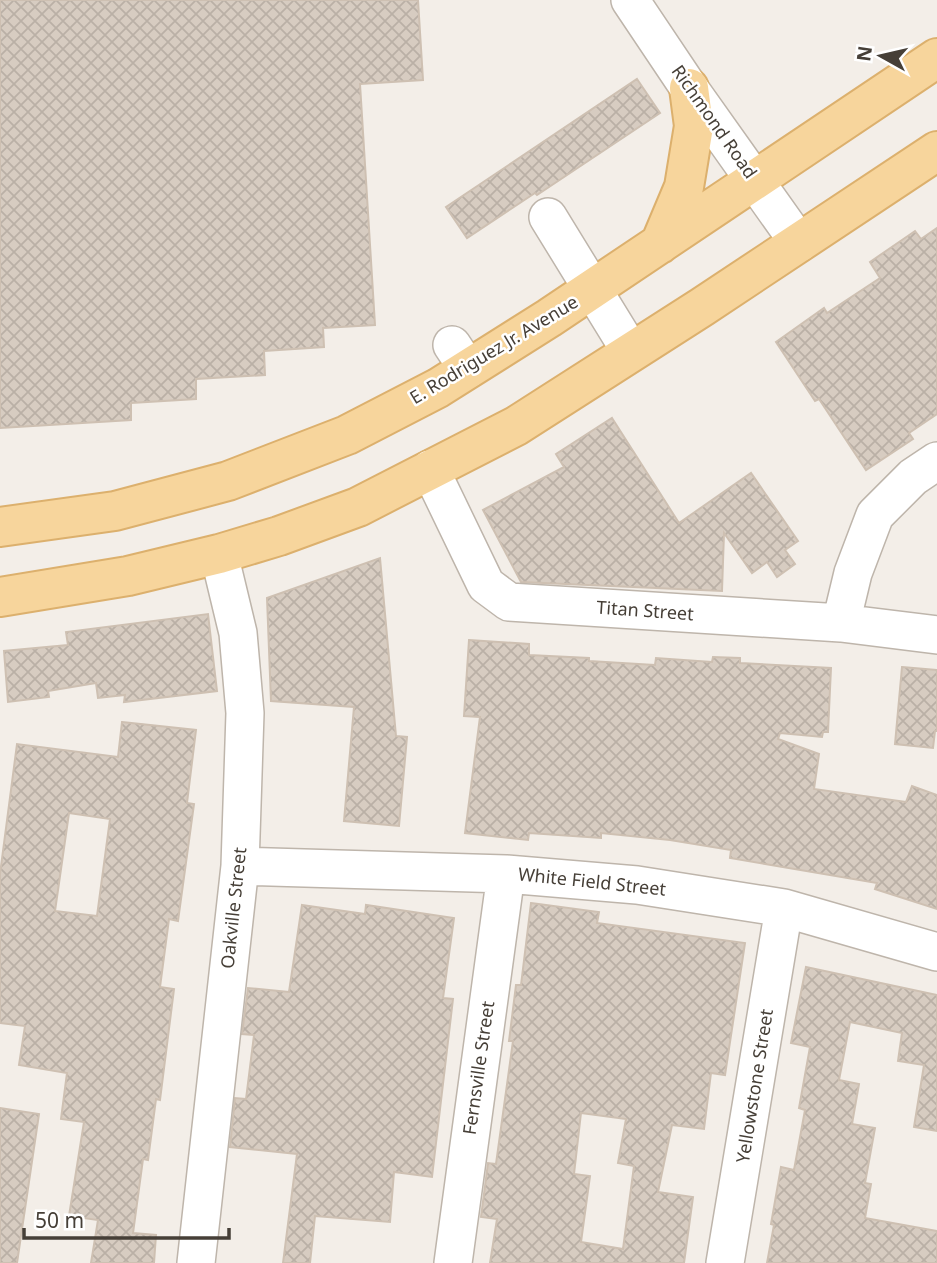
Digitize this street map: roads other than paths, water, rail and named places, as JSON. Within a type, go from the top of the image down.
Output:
[{"type":"main road","name":"E. Rodriguez Jr. Avenue","points":[[0,527],[116,511],[228,481],[347,435],[438,388],[460,357],[593,290],[937,58]]},
{"type":"main road","points":[[660,244],[684,187],[681,130],[689,88]]},
{"type":"main road","points":[[0,597],[128,576],[219,554],[279,536],[358,507],[516,426],[937,151]]},
{"type":"street","name":"Richmond Road","points":[[631,0],[689,88],[799,243]]},
{"type":"street","points":[[548,217],[631,352]]},
{"type":"street","points":[[841,623],[853,573],[875,515],[912,477],[937,461]]},
{"type":"street","name":"Titan Street","points":[[430,469],[486,585],[509,602],[841,623],[937,635]]},
{"type":"street","name":"Oakville Street","points":[[196,1263],[240,866],[245,710],[239,633],[219,554]]},
{"type":"street","name":"White Field Street","points":[[240,866],[506,874],[637,885],[784,908],[937,952]]},
{"type":"street","name":"Fernsville Street","points":[[453,1263],[506,874]]},
{"type":"street","name":"Yellowstone Street","points":[[725,1263],[784,908]]}]
